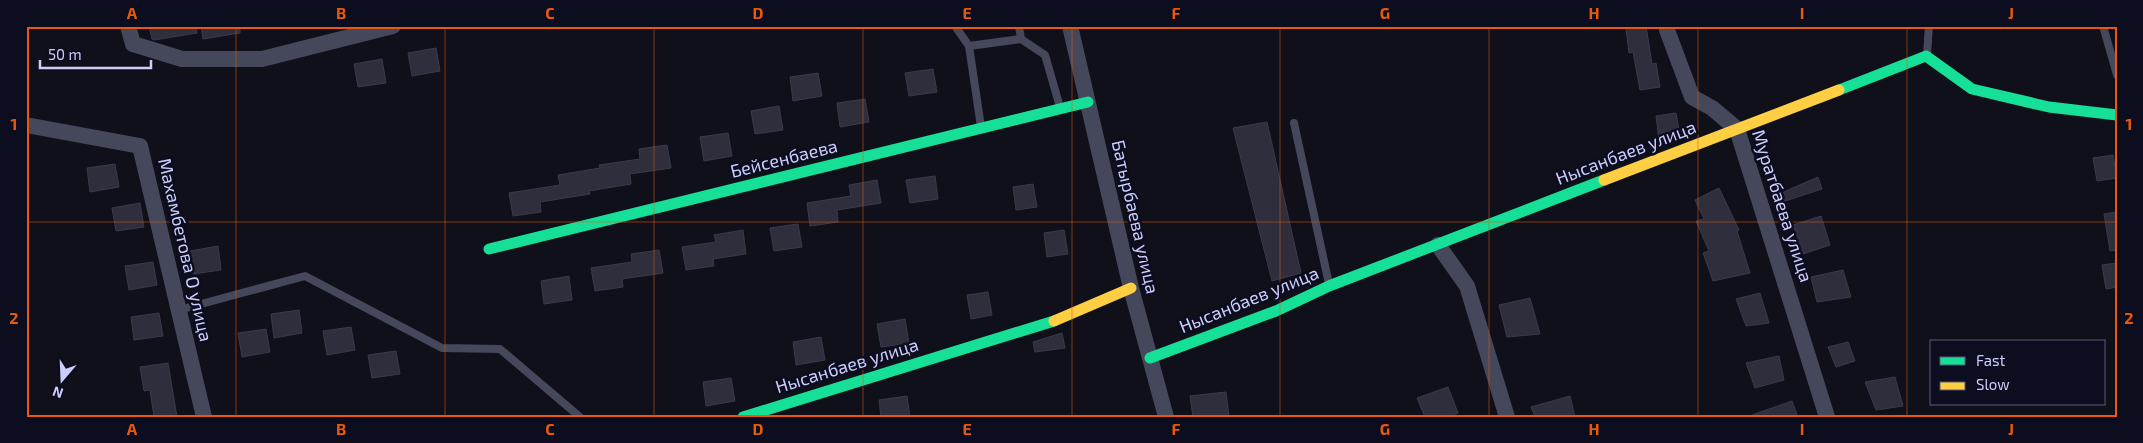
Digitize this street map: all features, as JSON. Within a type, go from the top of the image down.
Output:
[{"type":"street","points":[[128,26],[132,44],[182,59],[262,59],[393,26]]},
{"type":"street","name":"Батырбаева улица","points":[[1070,26],[1131,288],[1166,417]]},
{"type":"street","name":"Муратбаева улица","points":[[1667,30],[1692,97],[1712,108],[1737,129],[1827,417]]},
{"type":"street","points":[[1926,56],[1972,89],[2049,107],[2117,115]]},
{"type":"street","name":"Нысанбаев улица","points":[[1150,358],[1276,311],[1329,286],[1926,56]]},
{"type":"street","name":"Бейсенбаева","points":[[489,249],[1088,102]]},
{"type":"street","name":"Махамбетова О улица","points":[[26,125],[140,146],[204,417]]},
{"type":"street","points":[[1438,245],[1467,286],[1507,417]]},
{"type":"street","name":"Нысанбаев улица","points":[[743,417],[1062,318],[1131,288]]},
{"type":"lane","points":[[955,26],[969,46],[982,129]]},
{"type":"lane","points":[[1019,26],[1021,39]]},
{"type":"lane","points":[[1926,56],[1929,26]]},
{"type":"lane","points":[[2103,26],[2117,76]]},
{"type":"lane","points":[[969,46],[1021,39],[1045,55],[1060,109]]},
{"type":"lane","points":[[1294,123],[1329,286]]},
{"type":"lane","points":[[179,310],[305,276],[442,348],[500,349],[580,417]]},
{"type":"building","points":[[149,26],[196,26],[197,33],[154,40],[152,39]]},
{"type":"building","points":[[201,26],[240,26],[240,33],[203,39]]},
{"type":"building","points":[[1646,26],[1652,64],[1656,63],[1660,87],[1640,90],[1633,52],[1629,53],[1626,29]]},
{"type":"building","points":[[436,48],[440,71],[412,76],[408,53]]},
{"type":"building","points":[[382,59],[386,83],[358,87],[354,64]]},
{"type":"building","points":[[933,69],[937,92],[909,96],[905,73]]},
{"type":"building","points":[[818,73],[822,96],[793,101],[790,77]]},
{"type":"building","points":[[865,99],[869,122],[840,127],[837,103]]},
{"type":"building","points":[[779,106],[783,130],[755,134],[751,111]]},
{"type":"building","points":[[1676,113],[1680,136],[1659,140],[1656,116]]},
{"type":"building","points":[[1267,122],[1301,273],[1272,281],[1233,128]]},
{"type":"building","points":[[728,133],[732,156],[704,161],[700,137]]},
{"type":"building","points":[[667,145],[671,168],[630,174],[631,184],[589,191],[590,194],[540,202],[541,212],[513,216],[509,193],[560,185],[558,175],[600,168],[599,165],[640,159],[639,149]]},
{"type":"building","points":[[2113,155],[2117,178],[2097,181],[2093,158]]},
{"type":"building","points":[[115,164],[119,187],[90,192],[87,168]]},
{"type":"building","points":[[935,176],[938,199],[910,203],[906,180]]},
{"type":"building","points":[[1818,177],[1822,189],[1782,202],[1779,194]]},
{"type":"building","points":[[877,180],[881,203],[837,210],[838,222],[810,226],[807,203],[851,196],[849,185]]},
{"type":"building","points":[[1033,184],[1037,207],[1016,210],[1013,187]]},
{"type":"building","points":[[1719,188],[1739,230],[1737,231],[1750,273],[1713,281],[1703,253],[1709,251],[1696,221],[1704,219],[1695,200]]},
{"type":"building","points":[[140,203],[144,227],[116,231],[112,208]]},
{"type":"building","points":[[2117,212],[2117,250],[2110,251],[2104,214]]},
{"type":"building","points":[[1821,216],[1830,245],[1803,254],[1793,225]]},
{"type":"building","points":[[798,224],[802,247],[774,251],[770,228]]},
{"type":"building","points":[[743,230],[746,254],[713,259],[714,266],[686,270],[682,247],[716,242],[714,235]]},
{"type":"building","points":[[1064,230],[1068,254],[1047,257],[1044,233]]},
{"type":"building","points":[[218,246],[221,270],[193,274],[190,251]]},
{"type":"building","points":[[659,250],[663,273],[622,279],[623,287],[595,291],[591,268],[632,262],[631,254]]},
{"type":"building","points":[[153,262],[157,285],[129,290],[125,266]]},
{"type":"building","points":[[2117,263],[2117,287],[2106,289],[2102,265]]},
{"type":"building","points":[[1843,270],[1851,297],[1817,302],[1811,277]]},
{"type":"building","points":[[569,276],[572,300],[544,304],[541,281]]},
{"type":"building","points":[[988,292],[992,315],[971,319],[967,295]]},
{"type":"building","points":[[1760,293],[1769,323],[1746,326],[1736,299]]},
{"type":"building","points":[[1530,298],[1540,334],[1507,337],[1499,305]]},
{"type":"building","points":[[299,310],[302,333],[274,338],[271,314]]},
{"type":"building","points":[[159,313],[163,336],[134,340],[131,317]]},
{"type":"building","points":[[905,319],[909,343],[881,347],[877,324]]},
{"type":"building","points":[[351,327],[355,350],[327,355],[323,331]]},
{"type":"building","points":[[266,329],[270,352],[242,357],[238,333]]},
{"type":"building","points":[[1062,333],[1065,348],[1035,352],[1033,342]]},
{"type":"building","points":[[821,337],[825,360],[796,365],[793,342]]},
{"type":"building","points":[[1848,342],[1855,361],[1836,367],[1828,347]]},
{"type":"building","points":[[396,351],[400,374],[372,378],[368,355]]},
{"type":"building","points":[[1779,356],[1784,380],[1755,388],[1746,363]]},
{"type":"building","points":[[168,363],[177,417],[154,417],[150,390],[144,391],[140,367]]},
{"type":"building","points":[[1895,377],[1903,406],[1876,410],[1865,382]]},
{"type":"building","points":[[731,378],[735,401],[706,406],[703,382]]},
{"type":"building","points":[[1448,387],[1458,413],[1450,417],[1425,417],[1417,398]]},
{"type":"building","points":[[1226,392],[1229,417],[1193,417],[1190,396]]},
{"type":"building","points":[[907,396],[910,417],[881,417],[879,400]]},
{"type":"building","points":[[1570,396],[1575,417],[1535,417],[1531,407]]},
{"type":"building","points":[[1792,401],[1798,417],[1752,417],[1752,415]]},
{"type":"traffic: fast","points":[[1839,90],[1926,56],[1972,89],[2049,107],[2117,115]]},
{"type":"traffic: fast","points":[[489,249],[1088,102]]},
{"type":"traffic: fast","points":[[1150,358],[1276,311],[1329,286],[1604,180]]},
{"type":"traffic: fast","points":[[743,417],[1054,321]]},
{"type":"traffic: slow","points":[[1604,180],[1839,90]]},
{"type":"traffic: slow","points":[[1054,321],[1131,288]]}]
